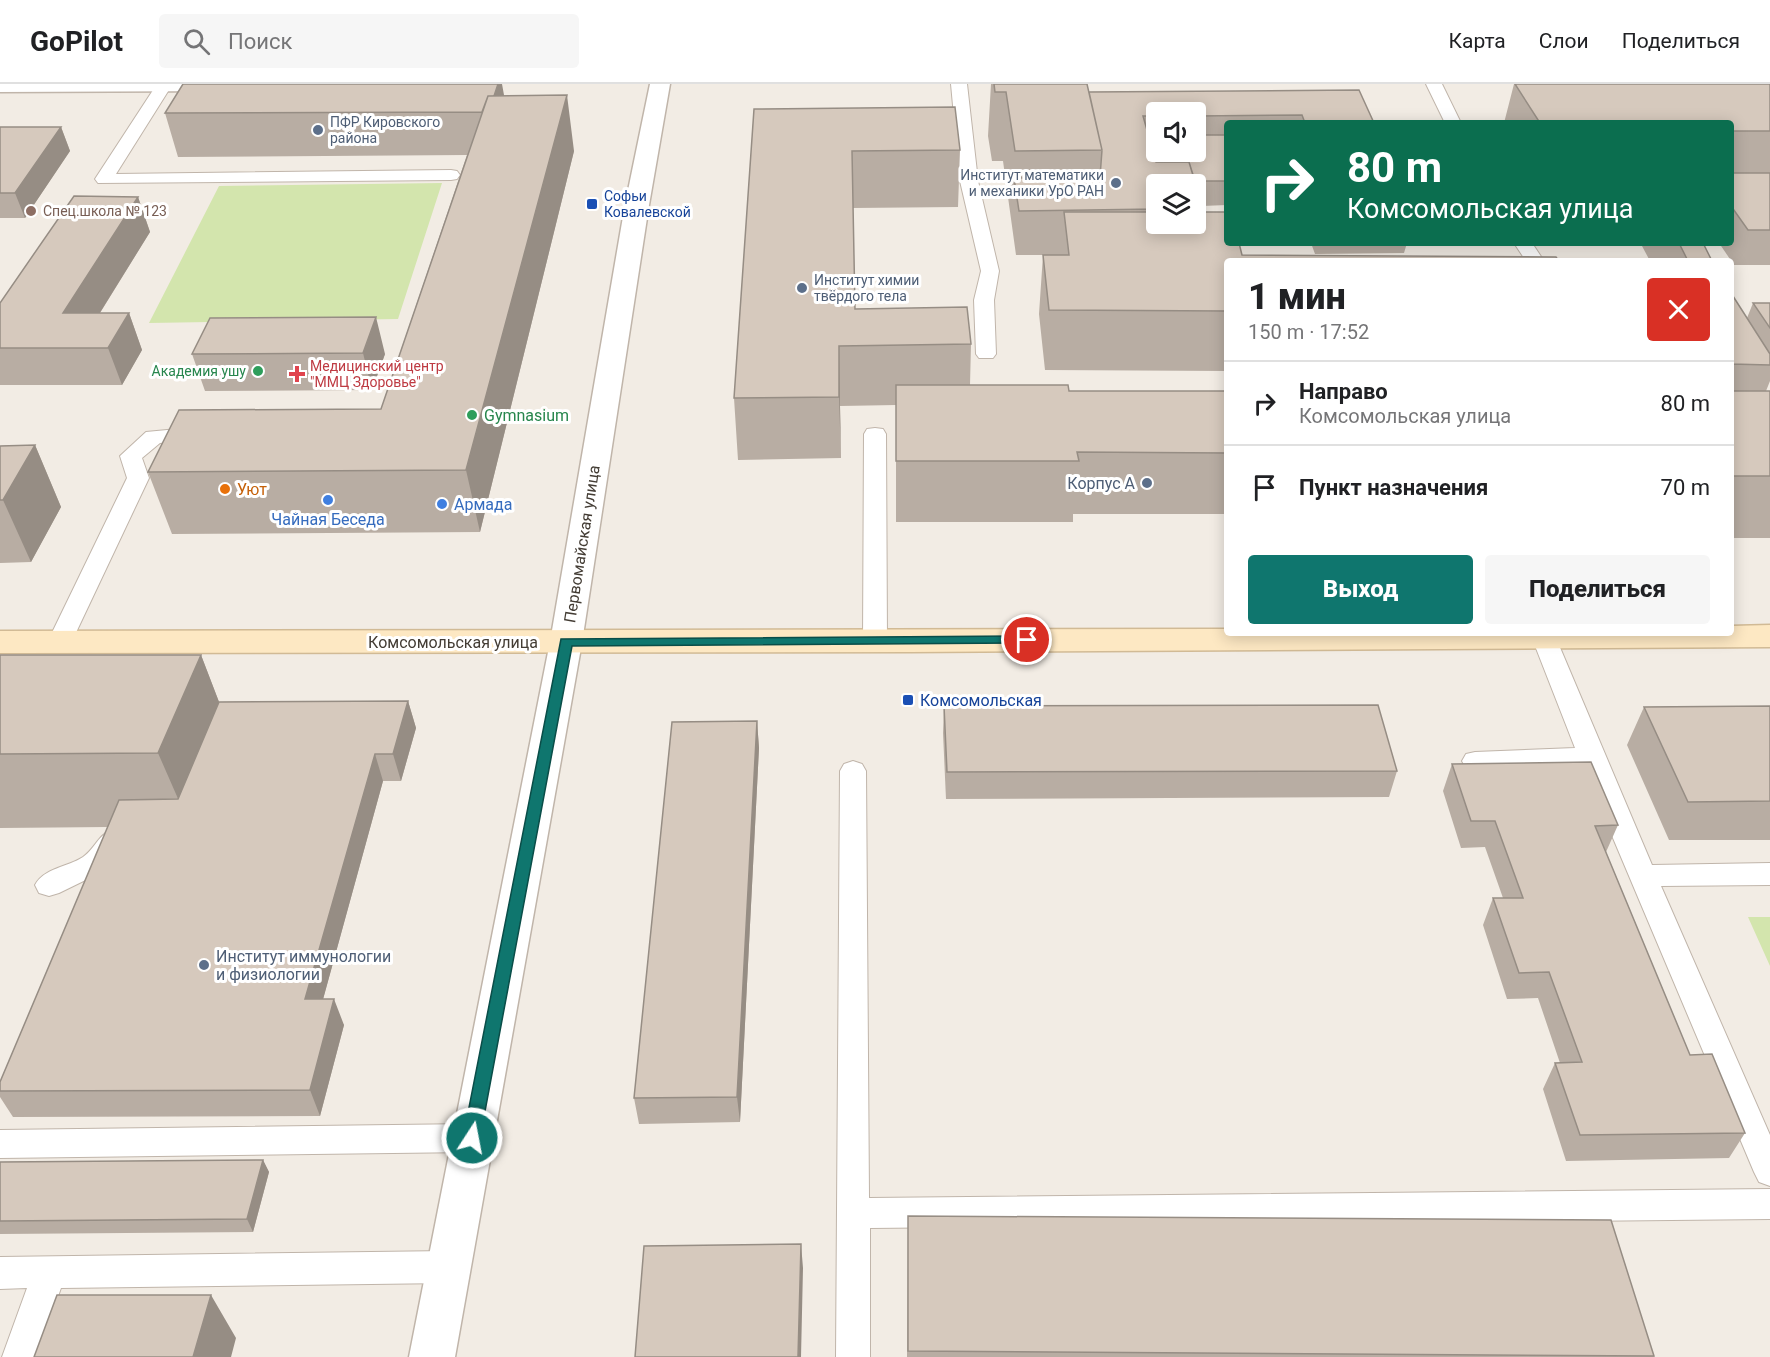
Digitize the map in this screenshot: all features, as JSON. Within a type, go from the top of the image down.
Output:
[{"type":"main road","name":"Комсомольская улица","points":[[0,642],[60,641],[200,651],[566,642],[1770,636]]},
{"type":"street","name":"Первомайская улица","points":[[432,1357],[566,642],[637,205],[660,84]]},
{"type":"street","points":[[0,86],[244,85]]},
{"type":"lane","points":[[959,84],[969,181],[990,271],[984,300],[986,354]]},
{"type":"lane","points":[[1434,84],[1452,120]]},
{"type":"lane","points":[[164,85],[104,179],[451,175]]},
{"type":"lane","points":[[60,641],[138,478],[131,456],[154,437],[216,432]]},
{"type":"lane","points":[[874,641],[875,434]]},
{"type":"lane","points":[[1544,638],[1643,876],[1764,1143],[1770,1172]]},
{"type":"lane","points":[[1475,761],[1592,757]]},
{"type":"lane","points":[[853,771],[853,1357]]},
{"type":"lane","points":[[49,885],[94,864],[124,826]]},
{"type":"lane","points":[[1643,876],[1770,874]]},
{"type":"lane","points":[[0,1144],[472,1138]]},
{"type":"lane","points":[[853,1213],[1770,1204]]},
{"type":"lane","points":[[0,1273],[448,1267]]},
{"type":"lane","points":[[19,1357],[50,1272]]},
{"type":"green space","points":[[442,183],[398,319],[149,323],[219,186]]},
{"type":"green space","points":[[1748,917],[1770,917],[1770,966]]},
{"type":"building","points":[[183,84],[498,84],[494,96],[488,96],[482,112],[165,113]]},
{"type":"building","points":[[994,84],[1087,84],[1102,150],[1015,151],[1006,92],[995,92]]},
{"type":"building","points":[[1515,84],[1770,84],[1770,131],[1734,131],[1734,120],[1538,120]]},
{"type":"building","points":[[1359,90],[1373,120],[1304,120],[1302,115],[1206,116],[1206,102],[1146,102],[1146,116],[1143,116],[1146,127],[1146,162],[1189,162],[1193,174],[1146,174],[1146,209],[1019,211],[1014,178],[1100,177],[1102,150],[1089,92]]},
{"type":"building","points":[[567,95],[466,470],[148,472],[179,410],[381,409],[488,96]]},
{"type":"building","points":[[955,107],[960,150],[852,151],[855,309],[967,307],[971,344],[839,346],[839,397],[734,398],[754,109]]},
{"type":"building","points":[[0,127],[61,127],[15,193],[0,193]]},
{"type":"building","points":[[1206,135],[1224,135],[1224,181],[1206,181],[1206,174],[1193,174],[1189,162],[1206,162]]},
{"type":"building","points":[[1734,173],[1770,173],[1770,230],[1748,230],[1734,210]]},
{"type":"building","points":[[74,196],[138,197],[63,313],[129,313],[108,348],[0,348],[0,303]]},
{"type":"building","points":[[1064,212],[1146,212],[1146,234],[1206,234],[1206,212],[1224,212],[1224,246],[1240,246],[1242,255],[1557,258],[1224,258],[1224,311],[1049,310],[1043,255],[1069,255]]},
{"type":"building","points":[[1680,246],[1704,246],[1710,258],[1686,258]]},
{"type":"building","points":[[1734,298],[1770,354],[1770,365],[1734,364]]},
{"type":"building","points":[[1753,303],[1770,303],[1770,328]]},
{"type":"building","points":[[376,317],[363,353],[192,354],[210,318]]},
{"type":"building","points":[[896,385],[1068,385],[1069,391],[1224,391],[1224,453],[1077,452],[1079,461],[896,461]]},
{"type":"building","points":[[1734,391],[1770,391],[1770,476],[1734,476]]},
{"type":"building","points":[[35,445],[3,500],[0,500],[0,446]]},
{"type":"building","points":[[0,655],[201,655],[158,753],[0,754]]},
{"type":"building","name":"Институт иммунологии и физиологии","points":[[408,701],[393,754],[375,754],[305,999],[334,999],[310,1090],[0,1091],[0,1082],[119,800],[178,799],[219,702]]},
{"type":"building","points":[[1378,705],[1397,771],[947,772],[944,706]]},
{"type":"building","points":[[1770,706],[1770,801],[1688,802],[1644,707]]},
{"type":"building","points":[[757,721],[737,1097],[634,1098],[672,722]]},
{"type":"building","points":[[1591,762],[1618,825],[1595,826],[1690,1055],[1712,1054],[1745,1133],[1580,1135],[1555,1063],[1582,1062],[1549,972],[1519,973],[1493,898],[1523,898],[1495,821],[1471,821],[1452,764]]},
{"type":"building","points":[[263,1160],[247,1219],[0,1221],[0,1162]]},
{"type":"building","points":[[908,1216],[1611,1220],[1654,1356],[908,1351]]},
{"type":"building","points":[[801,1244],[798,1357],[635,1357],[644,1246]]},
{"type":"building","points":[[57,1295],[211,1295],[193,1357],[34,1357]]},
{"type":"place","name":"ПФР Кировского района","points":[[318,130]]},
{"type":"place","name":"Институт математики и механики УрО РАН","points":[[1116,183]]},
{"type":"place","name":"Софьи Ковалевской","points":[[592,204]]},
{"type":"place","name":"Спец.школа № 123","points":[[31,211]]},
{"type":"place","name":"Институт химии твёрдого тела","points":[[802,288]]},
{"type":"place","name":"Академия ушу","points":[[258,371]]},
{"type":"place","name":"Медицинский центр \"ММЦ Здоровье\"","points":[[297,374]]},
{"type":"place","name":"Gymnasium","points":[[472,415]]},
{"type":"place","name":"Корпус А","points":[[1147,483]]},
{"type":"place","name":"Уют","points":[[225,489]]},
{"type":"place","name":"Чайная Беседа","points":[[328,500]]},
{"type":"place","name":"Армада","points":[[442,504]]},
{"type":"place","name":"Комсомольская","points":[[908,700]]},
{"type":"place","name":"Институт иммунологии и физиологии","points":[[204,965]]},
{"type":"route","points":[[472,1138],[566,642],[1027,640]]}]
